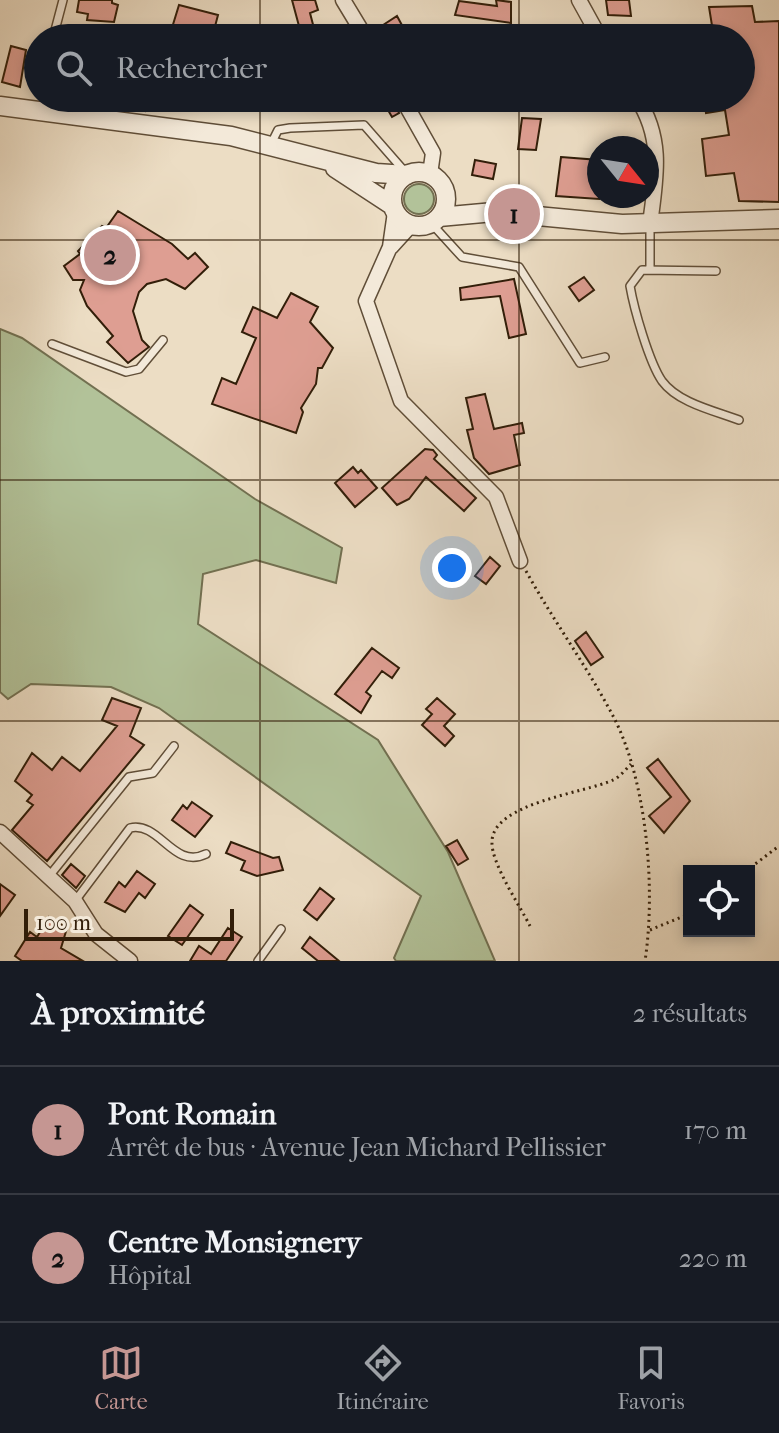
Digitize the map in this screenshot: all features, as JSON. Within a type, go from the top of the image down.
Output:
[{"type":"street","points":[[343,0],[358,24]]},
{"type":"street","points":[[579,0],[592,24]]},
{"type":"street","points":[[0,106],[24,105]]},
{"type":"street","points":[[85,112],[271,144],[376,173],[430,174],[444,189],[494,212]]},
{"type":"street","points":[[410,112],[433,153],[430,174]]},
{"type":"street","points":[[644,112],[654,133],[658,155],[650,224]]},
{"type":"street","points":[[311,155],[368,187],[411,225]]},
{"type":"street","points":[[407,175],[396,184],[390,247],[366,301],[401,401],[496,497],[520,561]]},
{"type":"street","points":[[435,220],[446,204],[444,189]]},
{"type":"street","points":[[390,247],[411,225],[494,212],[650,224],[779,219]]},
{"type":"street","points":[[0,832],[75,901],[96,934],[130,961]]},
{"type":"lane","points":[[57,24],[63,0]]},
{"type":"lane","points":[[271,144],[278,130],[364,125],[407,175]]},
{"type":"lane","points":[[435,220],[462,257],[519,267],[580,363],[605,357]]},
{"type":"lane","points":[[650,224],[650,270]]},
{"type":"lane","points":[[716,271],[642,270],[630,286],[634,310],[662,382],[692,403],[739,420]]},
{"type":"lane","points":[[52,344],[126,372],[139,369],[163,340]]},
{"type":"lane","points":[[50,875],[129,777],[153,773],[174,746]]},
{"type":"lane","points":[[75,901],[130,828],[147,830],[185,858],[194,860],[206,854]]},
{"type":"lane","points":[[258,961],[281,929]]},
{"type":"path","points":[[520,561],[613,716],[631,764],[651,873],[650,930],[645,961]]},
{"type":"path","points":[[530,926],[498,862],[492,841],[499,823],[517,810],[615,779],[631,764]]},
{"type":"path","points":[[754,865],[779,846]]},
{"type":"path","points":[[650,930],[683,916]]},
{"type":"green space","points":[[419,184],[430,188],[434,199],[430,210],[419,214],[408,210],[404,199],[408,188]]},
{"type":"green space","points":[[0,329],[22,338],[255,499],[342,548],[336,583],[256,560],[203,574],[198,624],[378,740],[448,852],[495,961],[396,961],[394,958],[421,896],[159,708],[111,687],[31,684],[8,699],[0,692]]},
{"type":"building","points":[[79,0],[112,0],[118,5],[114,22],[87,20],[88,14],[77,12]]},
{"type":"building","points":[[292,0],[315,0],[318,10],[310,13],[313,24],[298,24]]},
{"type":"building","points":[[496,0],[511,2],[511,23],[455,15],[459,1],[497,6]]},
{"type":"building","points":[[606,0],[629,0],[631,16],[608,15]]},
{"type":"building","points":[[179,5],[218,15],[216,24],[173,24]]},
{"type":"building","points":[[752,6],[755,22],[779,21],[779,202],[739,201],[734,173],[706,176],[702,139],[729,135],[725,112],[755,112],[755,24],[712,24],[709,7]]},
{"type":"building","points":[[397,16],[401,24],[385,24]]},
{"type":"building","points":[[11,46],[24,49],[20,87],[2,82]]},
{"type":"building","points":[[522,118],[541,119],[536,150],[518,149]]},
{"type":"building","points":[[561,157],[587,159],[587,198],[556,196]]},
{"type":"building","points":[[475,160],[496,164],[493,179],[472,175]]},
{"type":"building","points":[[118,211],[172,244],[188,259],[195,253],[208,267],[185,289],[166,279],[147,284],[139,292],[133,311],[142,340],[149,347],[128,363],[107,342],[113,336],[87,306],[80,290],[84,280],[73,280],[64,266],[80,254],[78,251],[102,226],[106,228]]},
{"type":"building","points":[[584,277],[594,290],[579,301],[569,287]]},
{"type":"building","points":[[514,279],[526,334],[509,338],[500,296],[461,300],[460,288]]},
{"type":"building","points":[[291,293],[318,307],[310,322],[333,348],[322,368],[318,368],[316,384],[301,408],[303,412],[296,433],[212,404],[222,378],[236,384],[256,338],[242,332],[253,307],[277,318]]},
{"type":"building","points":[[485,394],[494,429],[522,423],[524,433],[514,435],[520,465],[489,474],[474,458],[467,430],[473,429],[466,398]]},
{"type":"building","points":[[425,449],[433,450],[437,455],[434,459],[476,498],[464,511],[426,477],[409,499],[397,505],[382,488]]},
{"type":"building","points":[[353,467],[358,473],[361,470],[377,488],[355,507],[335,483]]},
{"type":"building","points":[[490,557],[500,566],[486,584],[475,576]]},
{"type":"building","points":[[586,632],[603,657],[591,665],[575,641]]},
{"type":"building","points":[[372,648],[399,668],[392,678],[382,671],[366,692],[371,696],[361,713],[335,694]]},
{"type":"building","points":[[112,698],[141,708],[130,736],[144,745],[47,861],[12,830],[33,805],[27,801],[32,795],[15,781],[32,753],[52,770],[62,757],[80,771],[117,726],[102,720]]},
{"type":"building","points":[[437,698],[455,714],[444,726],[454,736],[445,746],[422,725],[432,714],[426,709]]},
{"type":"building","points":[[658,759],[690,801],[664,833],[649,816],[671,797],[647,768]]},
{"type":"building","points":[[192,802],[212,816],[195,837],[172,820],[183,805],[187,809]]},
{"type":"building","points":[[457,840],[468,859],[458,865],[446,846]]},
{"type":"building","points":[[231,842],[273,858],[279,857],[283,870],[257,876],[241,870],[245,861],[226,853]]},
{"type":"building","points":[[71,864],[85,876],[76,888],[62,875]]},
{"type":"building","points":[[137,871],[155,884],[145,898],[139,893],[125,912],[105,902],[119,882],[125,887]]},
{"type":"building","points":[[0,884],[15,895],[0,916]]},
{"type":"building","points":[[320,888],[334,899],[317,920],[304,910]]},
{"type":"building","points":[[190,905],[203,915],[182,945],[168,936]]},
{"type":"building","points":[[49,917],[67,928],[61,948],[83,961],[22,961],[15,956],[30,932],[37,937]]},
{"type":"building","points":[[228,928],[242,937],[226,961],[190,961],[199,946],[211,954]]},
{"type":"building","points":[[310,937],[339,961],[318,961],[302,948]]},
{"type":"place","name":"Pont Romain","points":[[514,214]]},
{"type":"place","name":"Centre Monsignery","points":[[110,255]]}]
